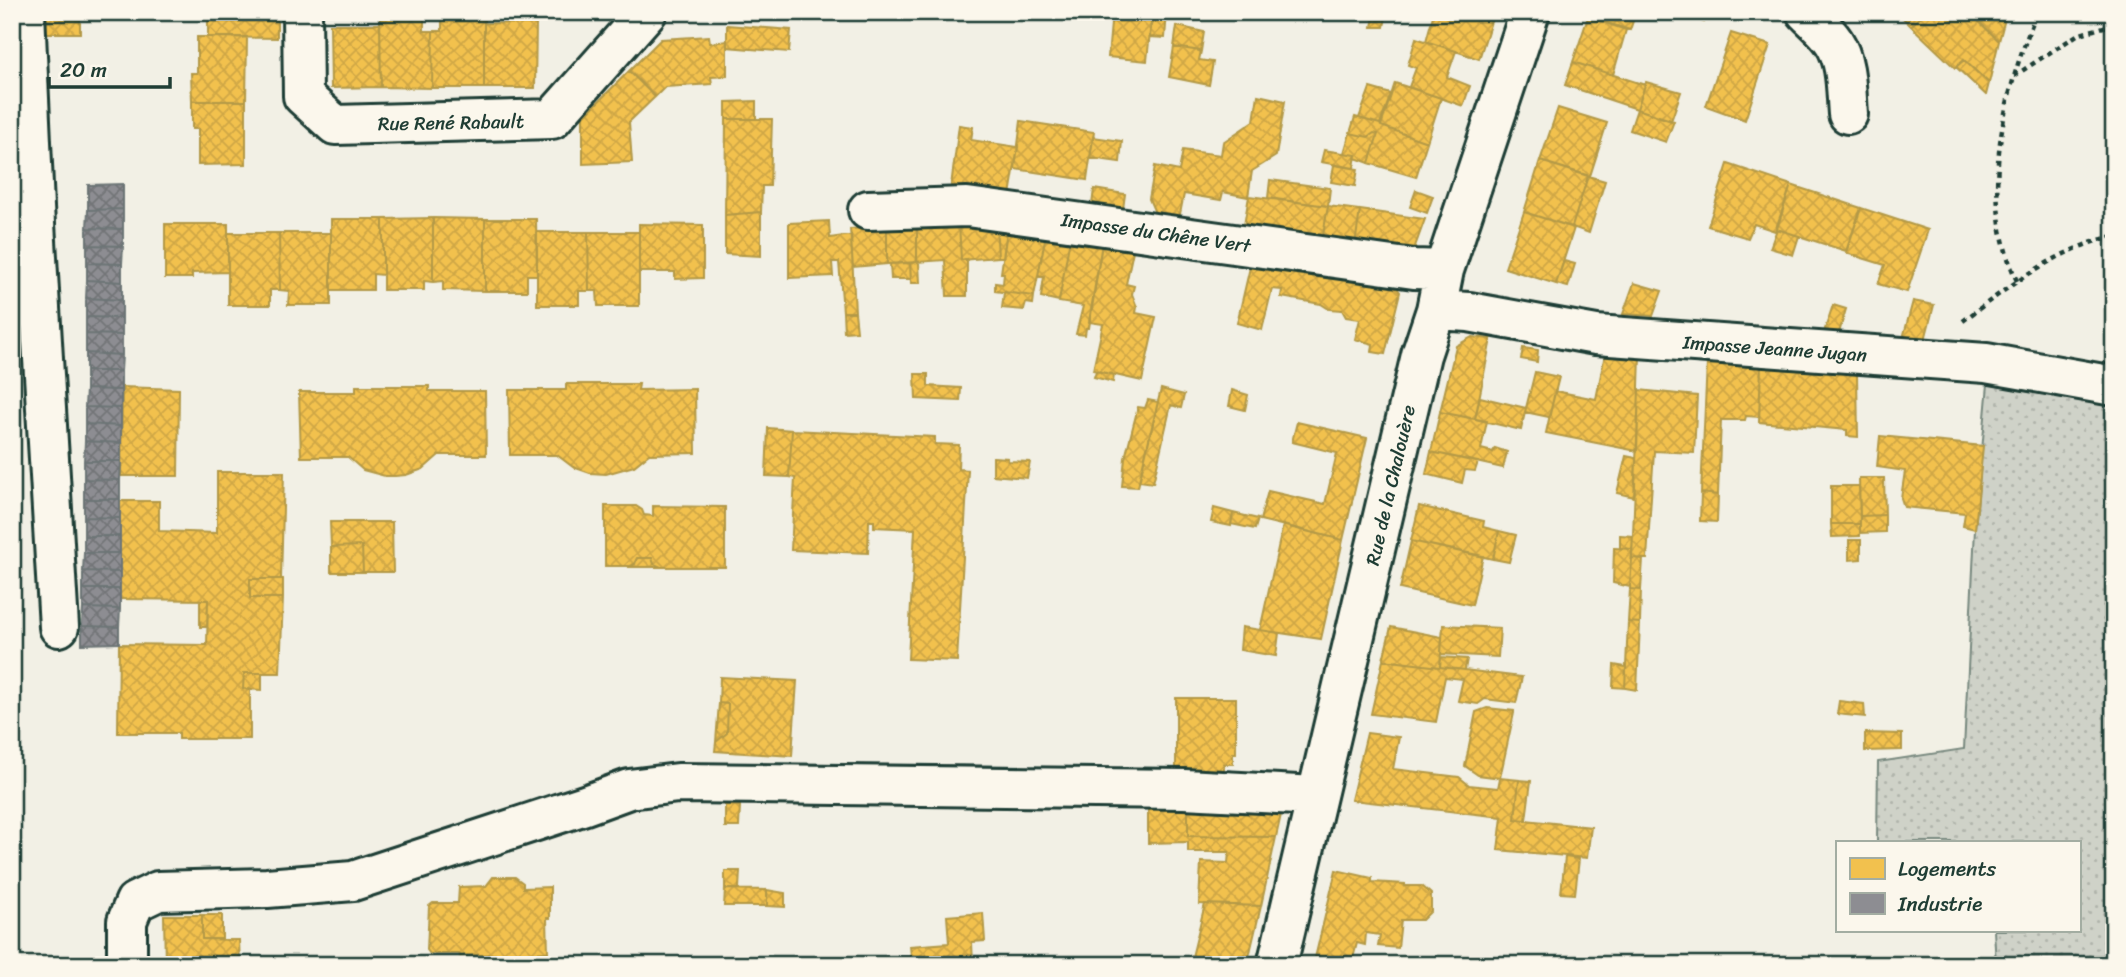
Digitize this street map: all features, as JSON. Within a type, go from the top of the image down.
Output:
[{"type":"street","points":[[25,12],[59,627]]},
{"type":"street","name":"Rue René Rabault","points":[[302,12],[303,96],[335,125],[552,119],[647,12]]},
{"type":"street","name":"Rue de la Chalouère","points":[[1277,965],[1421,355],[1436,310],[1444,270],[1531,12]]},
{"type":"street","points":[[1806,12],[1834,42],[1845,73],[1848,114]]},
{"type":"street","name":"Impasse du Chêne Vert","points":[[868,210],[967,207],[1414,269],[1444,270]]},
{"type":"street","name":"Impasse Jeanne Jugan","points":[[1436,310],[1469,313],[1596,335],[1986,363],[2114,386]]},
{"type":"street","points":[[127,965],[127,921],[135,902],[158,891],[267,888],[353,881],[629,789],[678,783],[1184,789],[1316,796]]},
{"type":"path","points":[[2017,281],[2002,240],[1997,215],[2000,145],[2014,76],[2037,12]]},
{"type":"path","points":[[2014,76],[2077,35],[2114,24]]},
{"type":"path","points":[[1948,361],[1949,332],[2017,281],[2065,255],[2114,236]]},
{"type":"shaded area","points":[[1988,384],[2114,407],[2114,965],[1996,965],[1994,932],[2080,932],[2080,841],[1877,841],[1878,762],[1964,749],[1975,529]]},
{"type":"building: Logements","points":[[38,12],[80,12],[80,33],[38,33]]},
{"type":"building: Logements","points":[[208,12],[277,12],[277,38],[208,37]]},
{"type":"building: Logements","points":[[1112,12],[1152,12],[1147,61],[1108,57]]},
{"type":"building: Logements","points":[[1152,12],[1167,12],[1165,38],[1150,37]]},
{"type":"building: Logements","points":[[1375,12],[1387,12],[1384,27],[1372,27]]},
{"type":"building: Logements","points":[[1434,12],[1494,12],[1479,59],[1426,41]]},
{"type":"building: Logements","points":[[1589,12],[1636,12],[1630,30],[1588,17]]},
{"type":"building: Logements","points":[[1674,12],[1707,12],[1704,22]]},
{"type":"building: Logements","points":[[1897,12],[1925,12],[1911,26]]},
{"type":"building: Logements","points":[[1925,12],[1969,12],[1999,41],[1989,83],[1964,60],[1955,68],[1911,26]]},
{"type":"building: Logements","points":[[1969,12],[2003,12],[2006,15],[1999,41]]},
{"type":"building: Logements","points":[[424,16],[424,31],[433,31],[432,88],[381,87],[380,17]]},
{"type":"building: Logements","points":[[442,16],[484,16],[484,88],[432,88],[433,31],[442,31]]},
{"type":"building: Logements","points":[[1588,17],[1626,30],[1613,75],[1573,62]]},
{"type":"building: Logements","points":[[484,23],[536,24],[535,88],[484,88]]},
{"type":"building: Logements","points":[[330,24],[380,24],[381,87],[331,88]]},
{"type":"building: Logements","points":[[727,25],[791,30],[789,52],[727,47]]},
{"type":"building: Logements","points":[[1177,26],[1204,32],[1201,51],[1174,47]]},
{"type":"building: Logements","points":[[1731,33],[1770,45],[1745,120],[1706,106]]},
{"type":"building: Logements","points":[[709,36],[710,43],[727,41],[727,76],[711,77],[712,84],[665,87],[655,97],[629,71],[661,39]]},
{"type":"building: Logements","points":[[197,37],[247,37],[246,101],[192,101],[191,73],[197,73]]},
{"type":"building: Logements","points":[[1416,38],[1456,51],[1447,77],[1470,86],[1463,106],[1409,87],[1416,68],[1408,65]]},
{"type":"building: Logements","points":[[1174,47],[1201,51],[1199,60],[1213,62],[1209,85],[1169,77]]},
{"type":"building: Logements","points":[[1964,60],[1989,83],[1986,95],[1956,67]]},
{"type":"building: Logements","points":[[1573,62],[1645,85],[1637,109],[1565,85]]},
{"type":"building: Logements","points":[[629,71],[655,97],[629,122],[632,162],[583,164],[583,117]]},
{"type":"building: Logements","points":[[1646,82],[1681,92],[1671,121],[1637,109]]},
{"type":"building: Logements","points":[[1395,83],[1441,98],[1427,142],[1381,126]]},
{"type":"building: Logements","points":[[1370,88],[1391,94],[1380,124],[1359,118]]},
{"type":"building: Logements","points":[[1258,95],[1285,101],[1276,156],[1252,171],[1248,197],[1223,192],[1221,200],[1184,194],[1179,219],[1156,215],[1149,199],[1155,166],[1179,171],[1183,150],[1221,155],[1223,142],[1254,121]]},
{"type":"building: Logements","points":[[192,101],[246,101],[246,164],[198,165],[198,129],[192,129]]},
{"type":"building: Logements","points":[[756,101],[756,119],[726,119],[726,102]]},
{"type":"building: Logements","points":[[1558,108],[1607,123],[1590,176],[1540,161]]},
{"type":"building: Logements","points":[[1637,109],[1674,121],[1666,142],[1630,130]]},
{"type":"building: Logements","points":[[1355,117],[1427,142],[1416,177],[1369,163],[1378,134],[1374,133],[1368,137],[1350,133]]},
{"type":"building: Logements","points":[[726,119],[772,119],[770,186],[762,186],[761,212],[725,215]]},
{"type":"building: Logements","points":[[1021,121],[1094,132],[1087,180],[1015,169]]},
{"type":"building: Logements","points":[[959,125],[973,127],[971,140],[1018,147],[1010,195],[951,186]]},
{"type":"building: Logements","points":[[1350,133],[1368,137],[1374,133],[1378,134],[1369,163],[1355,158],[1356,155],[1344,153]]},
{"type":"building: Logements","points":[[1093,137],[1122,141],[1120,162],[1090,158]]},
{"type":"building: Logements","points":[[1324,150],[1356,155],[1354,168],[1321,162]]},
{"type":"building: Logements","points":[[1540,161],[1588,176],[1572,227],[1524,212]]},
{"type":"building: Logements","points":[[1728,164],[1791,185],[1775,231],[1754,224],[1748,238],[1708,226]]},
{"type":"building: Logements","points":[[1334,165],[1358,169],[1355,186],[1331,182]]},
{"type":"building: Logements","points":[[1588,176],[1605,181],[1589,233],[1572,227]]},
{"type":"building: Logements","points":[[1270,180],[1330,188],[1328,206],[1268,198]]},
{"type":"building: Logements","points":[[1791,185],[1861,208],[1846,251],[1777,229]]},
{"type":"building: Logements","points":[[1094,189],[1125,194],[1123,209],[1092,205]]},
{"type":"building: Logements","points":[[1416,190],[1433,196],[1427,213],[1410,207]]},
{"type":"building: Logements","points":[[1249,196],[1328,206],[1322,241],[1243,231]]},
{"type":"building: Logements","points":[[1328,206],[1360,210],[1355,245],[1322,241]]},
{"type":"building: Logements","points":[[1861,208],[1928,230],[1907,292],[1878,284],[1885,265],[1846,253]]},
{"type":"building: Logements","points":[[1360,210],[1425,219],[1413,252],[1355,245]]},
{"type":"building: Logements","points":[[761,212],[761,256],[725,254],[725,215]]},
{"type":"building: Logements","points":[[1524,212],[1574,228],[1556,284],[1505,268]]},
{"type":"building: Logements","points":[[433,218],[485,219],[485,291],[443,290],[443,281],[433,282]]},
{"type":"building: Logements","points":[[433,218],[433,282],[424,281],[424,290],[383,290],[383,219]]},
{"type":"building: Logements","points":[[331,219],[383,219],[383,275],[373,274],[373,290],[331,290]]},
{"type":"building: Logements","points":[[485,219],[536,219],[537,275],[527,275],[527,291],[485,291]]},
{"type":"building: Logements","points":[[829,221],[830,238],[851,235],[855,312],[843,312],[839,262],[832,262],[833,276],[789,278],[789,223]]},
{"type":"building: Logements","points":[[996,222],[1008,224],[1003,257],[998,257]]},
{"type":"building: Logements","points":[[996,222],[998,257],[961,260],[959,223]]},
{"type":"building: Logements","points":[[959,223],[961,260],[967,259],[967,296],[947,296],[945,260],[917,262],[917,226]]},
{"type":"building: Logements","points":[[165,224],[228,224],[228,272],[192,273],[192,278],[165,278]]},
{"type":"building: Logements","points":[[639,224],[703,225],[703,278],[675,279],[675,272],[639,272]]},
{"type":"building: Logements","points":[[1008,224],[1047,229],[1034,296],[995,291],[995,283],[1003,284],[1004,273],[1001,273]]},
{"type":"building: Logements","points":[[917,226],[917,262],[887,264],[887,227]]},
{"type":"building: Logements","points":[[887,227],[887,264],[853,267],[850,229]]},
{"type":"building: Logements","points":[[1047,229],[1071,232],[1059,301],[1041,297],[1044,277],[1038,276]]},
{"type":"building: Logements","points":[[1777,229],[1799,236],[1793,255],[1770,248]]},
{"type":"building: Logements","points":[[537,232],[588,232],[589,291],[579,291],[579,305],[537,305]]},
{"type":"building: Logements","points":[[588,232],[639,232],[639,306],[598,306],[597,291],[589,291]]},
{"type":"building: Logements","points":[[1071,232],[1103,237],[1089,328],[1086,328],[1085,335],[1076,334],[1083,306],[1059,302]]},
{"type":"building: Logements","points":[[228,233],[279,233],[280,290],[270,290],[270,305],[228,305]]},
{"type":"building: Logements","points":[[279,233],[331,233],[331,305],[288,305],[289,291],[280,290]]},
{"type":"building: Logements","points":[[1103,237],[1135,241],[1126,284],[1134,286],[1132,294],[1137,307],[1136,313],[1156,317],[1142,381],[1093,370],[1103,324],[1089,322]]},
{"type":"building: Logements","points":[[1564,261],[1575,264],[1568,287],[1556,284]]},
{"type":"building: Logements","points":[[919,262],[920,283],[911,283],[910,263]]},
{"type":"building: Logements","points":[[910,263],[911,279],[891,279],[890,264]]},
{"type":"building: Logements","points":[[1250,267],[1394,284],[1400,292],[1385,354],[1372,352],[1373,344],[1355,339],[1360,319],[1346,317],[1342,310],[1329,309],[1321,304],[1281,297],[1282,290],[1272,289],[1262,330],[1237,323]]},
{"type":"building: Logements","points":[[1634,283],[1662,291],[1653,316],[1623,314]]},
{"type":"building: Logements","points":[[1004,292],[1034,296],[1033,304],[1026,303],[1024,310],[1002,308]]},
{"type":"building: Logements","points":[[1913,301],[1934,305],[1925,340],[1903,338]]},
{"type":"building: Logements","points":[[1833,305],[1846,309],[1839,333],[1824,332]]},
{"type":"building: Logements","points":[[843,312],[855,312],[857,331],[844,332]]},
{"type":"building: Logements","points":[[1472,337],[1491,339],[1475,419],[1440,412],[1456,346]]},
{"type":"building: Logements","points":[[1523,348],[1538,350],[1537,362],[1521,359]]},
{"type":"building: Logements","points":[[1605,354],[1640,355],[1637,451],[1546,433],[1555,391],[1596,399]]},
{"type":"building: Logements","points":[[1707,362],[1761,367],[1759,417],[1721,420],[1718,495],[1701,493]]},
{"type":"building: Logements","points":[[1761,367],[1857,374],[1858,437],[1847,436],[1847,430],[1759,422]]},
{"type":"building: Logements","points":[[1096,371],[1114,375],[1113,382],[1094,377]]},
{"type":"building: Logements","points":[[1535,372],[1559,377],[1549,417],[1525,412]]},
{"type":"building: Logements","points":[[915,374],[928,374],[928,386],[961,388],[960,401],[916,399]]},
{"type":"building: Logements","points":[[566,384],[639,384],[638,390],[695,389],[696,453],[649,454],[634,466],[606,474],[590,473],[573,467],[557,455],[510,455],[509,390],[566,390]]},
{"type":"building: Logements","points":[[356,386],[429,386],[429,391],[485,391],[486,455],[439,455],[423,469],[395,476],[363,470],[348,457],[301,457],[299,392],[356,392]]},
{"type":"building: Logements","points":[[122,387],[179,389],[178,476],[121,476]]},
{"type":"building: Logements","points":[[1161,389],[1184,395],[1181,408],[1171,405],[1153,483],[1139,481]]},
{"type":"building: Logements","points":[[1232,390],[1248,395],[1245,410],[1229,406]]},
{"type":"building: Logements","points":[[1639,390],[1697,396],[1694,453],[1654,451],[1647,559],[1632,558]]},
{"type":"building: Logements","points":[[1480,397],[1526,408],[1521,430],[1475,419]]},
{"type":"building: Logements","points":[[1148,400],[1158,402],[1138,487],[1122,486],[1125,458],[1138,407],[1145,408]]},
{"type":"building: Logements","points":[[1440,412],[1487,421],[1481,449],[1493,452],[1495,448],[1507,452],[1503,468],[1431,452]]},
{"type":"building: Logements","points":[[1297,422],[1367,438],[1343,540],[1260,520],[1268,491],[1325,504],[1337,453],[1292,442]]},
{"type":"building: Logements","points":[[768,428],[792,430],[789,477],[766,476]]},
{"type":"building: Logements","points":[[792,430],[935,437],[935,444],[959,445],[958,469],[968,470],[957,661],[908,659],[915,529],[874,527],[874,521],[869,521],[868,553],[791,550],[795,478],[789,477]]},
{"type":"building: Logements","points":[[1880,436],[1983,446],[1975,529],[1963,526],[1965,513],[1904,507],[1901,498],[1905,471],[1877,467]]},
{"type":"building: Logements","points":[[1431,452],[1478,462],[1475,471],[1465,470],[1462,483],[1426,474]]},
{"type":"building: Logements","points":[[1626,456],[1636,458],[1634,497],[1617,493]]},
{"type":"building: Logements","points":[[993,457],[1030,462],[1027,478],[993,475]]},
{"type":"building: Logements","points":[[217,472],[284,472],[281,579],[250,579],[250,598],[283,598],[280,673],[244,673],[243,689],[250,690],[250,739],[179,739],[179,733],[118,733],[119,644],[207,645],[208,600],[120,599],[120,501],[159,501],[159,531],[217,533]]},
{"type":"building: Logements","points":[[1859,478],[1884,478],[1885,515],[1860,516]]},
{"type":"building: Logements","points":[[1831,486],[1859,486],[1860,524],[1831,524]]},
{"type":"building: Logements","points":[[1701,493],[1718,495],[1717,522],[1700,521]]},
{"type":"building: Logements","points":[[605,506],[636,506],[644,515],[653,516],[653,506],[725,507],[725,567],[661,567],[654,564],[652,558],[637,558],[633,566],[605,566]]},
{"type":"building: Logements","points":[[1419,506],[1484,521],[1483,527],[1499,531],[1493,559],[1411,541]]},
{"type":"building: Logements","points":[[1214,508],[1233,513],[1231,526],[1211,522]]},
{"type":"building: Logements","points":[[1233,513],[1258,519],[1255,529],[1231,524]]},
{"type":"building: Logements","points":[[1885,515],[1885,532],[1860,533],[1860,516]]},
{"type":"building: Logements","points":[[330,522],[392,522],[393,572],[363,572],[362,546],[331,547]]},
{"type":"building: Logements","points":[[1831,524],[1860,524],[1860,536],[1832,537]]},
{"type":"building: Logements","points":[[1283,525],[1343,540],[1321,639],[1260,630]]},
{"type":"building: Logements","points":[[1499,531],[1516,535],[1509,562],[1493,559]]},
{"type":"building: Logements","points":[[1620,535],[1633,536],[1632,549],[1620,548]]},
{"type":"building: Logements","points":[[1849,540],[1861,540],[1861,559],[1849,560]]},
{"type":"building: Logements","points":[[1411,541],[1483,556],[1472,605],[1400,589]]},
{"type":"building: Logements","points":[[362,546],[363,572],[331,572],[331,547]]},
{"type":"building: Logements","points":[[1614,548],[1632,549],[1630,587],[1613,583]]},
{"type":"building: Logements","points":[[637,558],[652,558],[654,564],[661,567],[628,567],[635,564]]},
{"type":"building: Logements","points":[[1632,558],[1643,559],[1641,590],[1630,589]]},
{"type":"building: Logements","points":[[250,579],[283,579],[283,598],[250,598]]},
{"type":"building: Logements","points":[[1630,589],[1641,590],[1640,623],[1628,622]]},
{"type":"building: Logements","points":[[200,600],[208,600],[207,627],[200,627]]},
{"type":"building: Logements","points":[[1628,622],[1640,623],[1637,690],[1625,688]]},
{"type":"building: Logements","points":[[1443,625],[1500,628],[1498,657],[1441,654]]},
{"type":"building: Logements","points":[[1242,627],[1279,633],[1276,656],[1240,650]]},
{"type":"building: Logements","points":[[1391,627],[1442,637],[1440,667],[1383,660]]},
{"type":"building: Logements","points":[[1441,657],[1467,659],[1465,670],[1440,667]]},
{"type":"building: Logements","points":[[1383,660],[1522,677],[1516,703],[1485,699],[1478,704],[1458,701],[1463,679],[1445,677],[1436,722],[1371,714]]},
{"type":"building: Logements","points":[[1614,665],[1626,667],[1625,688],[1613,687]]},
{"type":"building: Logements","points":[[244,673],[262,673],[262,690],[243,689]]},
{"type":"building: Logements","points":[[720,677],[797,681],[792,756],[715,751],[716,742],[727,733],[728,704],[719,703]]},
{"type":"building: Logements","points":[[1176,698],[1236,698],[1236,753],[1233,753],[1233,764],[1224,764],[1224,772],[1176,772]]},
{"type":"building: Logements","points":[[1839,701],[1864,704],[1865,717],[1837,714]]},
{"type":"building: Logements","points":[[719,703],[728,704],[727,733],[716,742]]},
{"type":"building: Logements","points":[[1487,708],[1514,711],[1500,778],[1478,775],[1465,766],[1476,712]]},
{"type":"building: Logements","points":[[1367,733],[1399,737],[1393,769],[1459,777],[1469,785],[1498,788],[1500,778],[1519,780],[1515,819],[1591,827],[1587,858],[1498,850],[1502,817],[1351,800]]},
{"type":"building: Logements","points":[[1865,733],[1902,734],[1902,750],[1865,751]]},
{"type":"building: Logements","points":[[1519,780],[1531,781],[1526,820],[1515,819]]},
{"type":"building: Logements","points":[[725,805],[740,806],[739,827],[725,827]]},
{"type":"building: Logements","points":[[1148,809],[1188,809],[1188,836],[1276,837],[1261,906],[1199,904],[1201,862],[1228,863],[1229,852],[1188,852],[1188,842],[1148,843]]},
{"type":"building: Logements","points":[[1188,809],[1282,810],[1276,837],[1188,836]]},
{"type":"building: Logements","points":[[1565,857],[1579,859],[1575,894],[1561,893]]},
{"type":"building: Logements","points":[[1336,870],[1372,878],[1372,882],[1422,886],[1431,894],[1431,911],[1422,920],[1401,920],[1398,948],[1378,946],[1380,935],[1366,933],[1365,945],[1357,943],[1352,962],[1315,958]]},
{"type":"building: Logements","points":[[725,871],[740,871],[739,889],[725,889]]},
{"type":"building: Logements","points":[[493,877],[515,877],[523,883],[523,888],[550,887],[548,952],[460,956],[430,954],[427,950],[429,906],[433,903],[458,903],[459,887],[486,886]]},
{"type":"building: Logements","points":[[725,889],[767,890],[767,906],[724,906]]},
{"type":"building: Logements","points":[[767,890],[785,893],[785,907],[767,906]]},
{"type":"building: Logements","points":[[1205,904],[1261,906],[1247,965],[1190,965]]},
{"type":"building: Logements","points":[[983,913],[985,941],[972,942],[973,965],[912,965],[910,946],[949,943],[947,916]]},
{"type":"building: Logements","points":[[164,915],[202,915],[202,939],[239,940],[240,965],[165,965]]},
{"type":"building: Logements","points":[[202,915],[222,915],[222,939],[202,939]]},
{"type":"building: Industrie","points":[[123,184],[123,209],[88,210],[88,185]]},
{"type":"building: Industrie","points":[[123,209],[123,229],[87,228],[88,210]]},
{"type":"building: Industrie","points":[[87,228],[123,229],[123,246],[87,245]]},
{"type":"building: Industrie","points":[[87,245],[123,246],[122,264],[87,263]]},
{"type":"building: Industrie","points":[[87,263],[122,264],[122,282],[87,280]]},
{"type":"building: Industrie","points":[[87,280],[122,282],[122,300],[86,298]]},
{"type":"building: Industrie","points":[[86,298],[122,300],[122,318],[86,317]]},
{"type":"building: Industrie","points":[[86,317],[122,318],[122,335],[86,334]]},
{"type":"building: Industrie","points":[[86,334],[122,335],[122,355],[86,353]]},
{"type":"building: Industrie","points":[[86,353],[122,355],[121,371],[86,371]]},
{"type":"building: Industrie","points":[[86,371],[121,371],[121,390],[86,389]]},
{"type":"building: Industrie","points":[[86,389],[121,390],[121,408],[85,407]]},
{"type":"building: Industrie","points":[[85,407],[121,408],[121,426],[85,424]]},
{"type":"building: Industrie","points":[[85,424],[121,426],[121,443],[85,441]]},
{"type":"building: Industrie","points":[[85,441],[121,443],[121,461],[84,461]]},
{"type":"building: Industrie","points":[[84,461],[121,461],[120,480],[84,479]]},
{"type":"building: Industrie","points":[[84,479],[120,480],[120,499],[84,499]]},
{"type":"building: Industrie","points":[[84,499],[120,499],[120,518],[84,517]]},
{"type":"building: Industrie","points":[[84,517],[120,518],[120,536],[84,536]]},
{"type":"building: Industrie","points":[[84,536],[120,536],[120,553],[84,553]]},
{"type":"building: Industrie","points":[[84,553],[120,553],[120,572],[83,571]]},
{"type":"building: Industrie","points":[[83,571],[120,572],[120,589],[83,589]]},
{"type":"building: Industrie","points":[[83,589],[120,589],[120,609],[83,608]]},
{"type":"building: Industrie","points":[[83,608],[120,609],[119,627],[82,626]]},
{"type":"building: Industrie","points":[[82,626],[119,627],[119,643],[82,644]]}]
